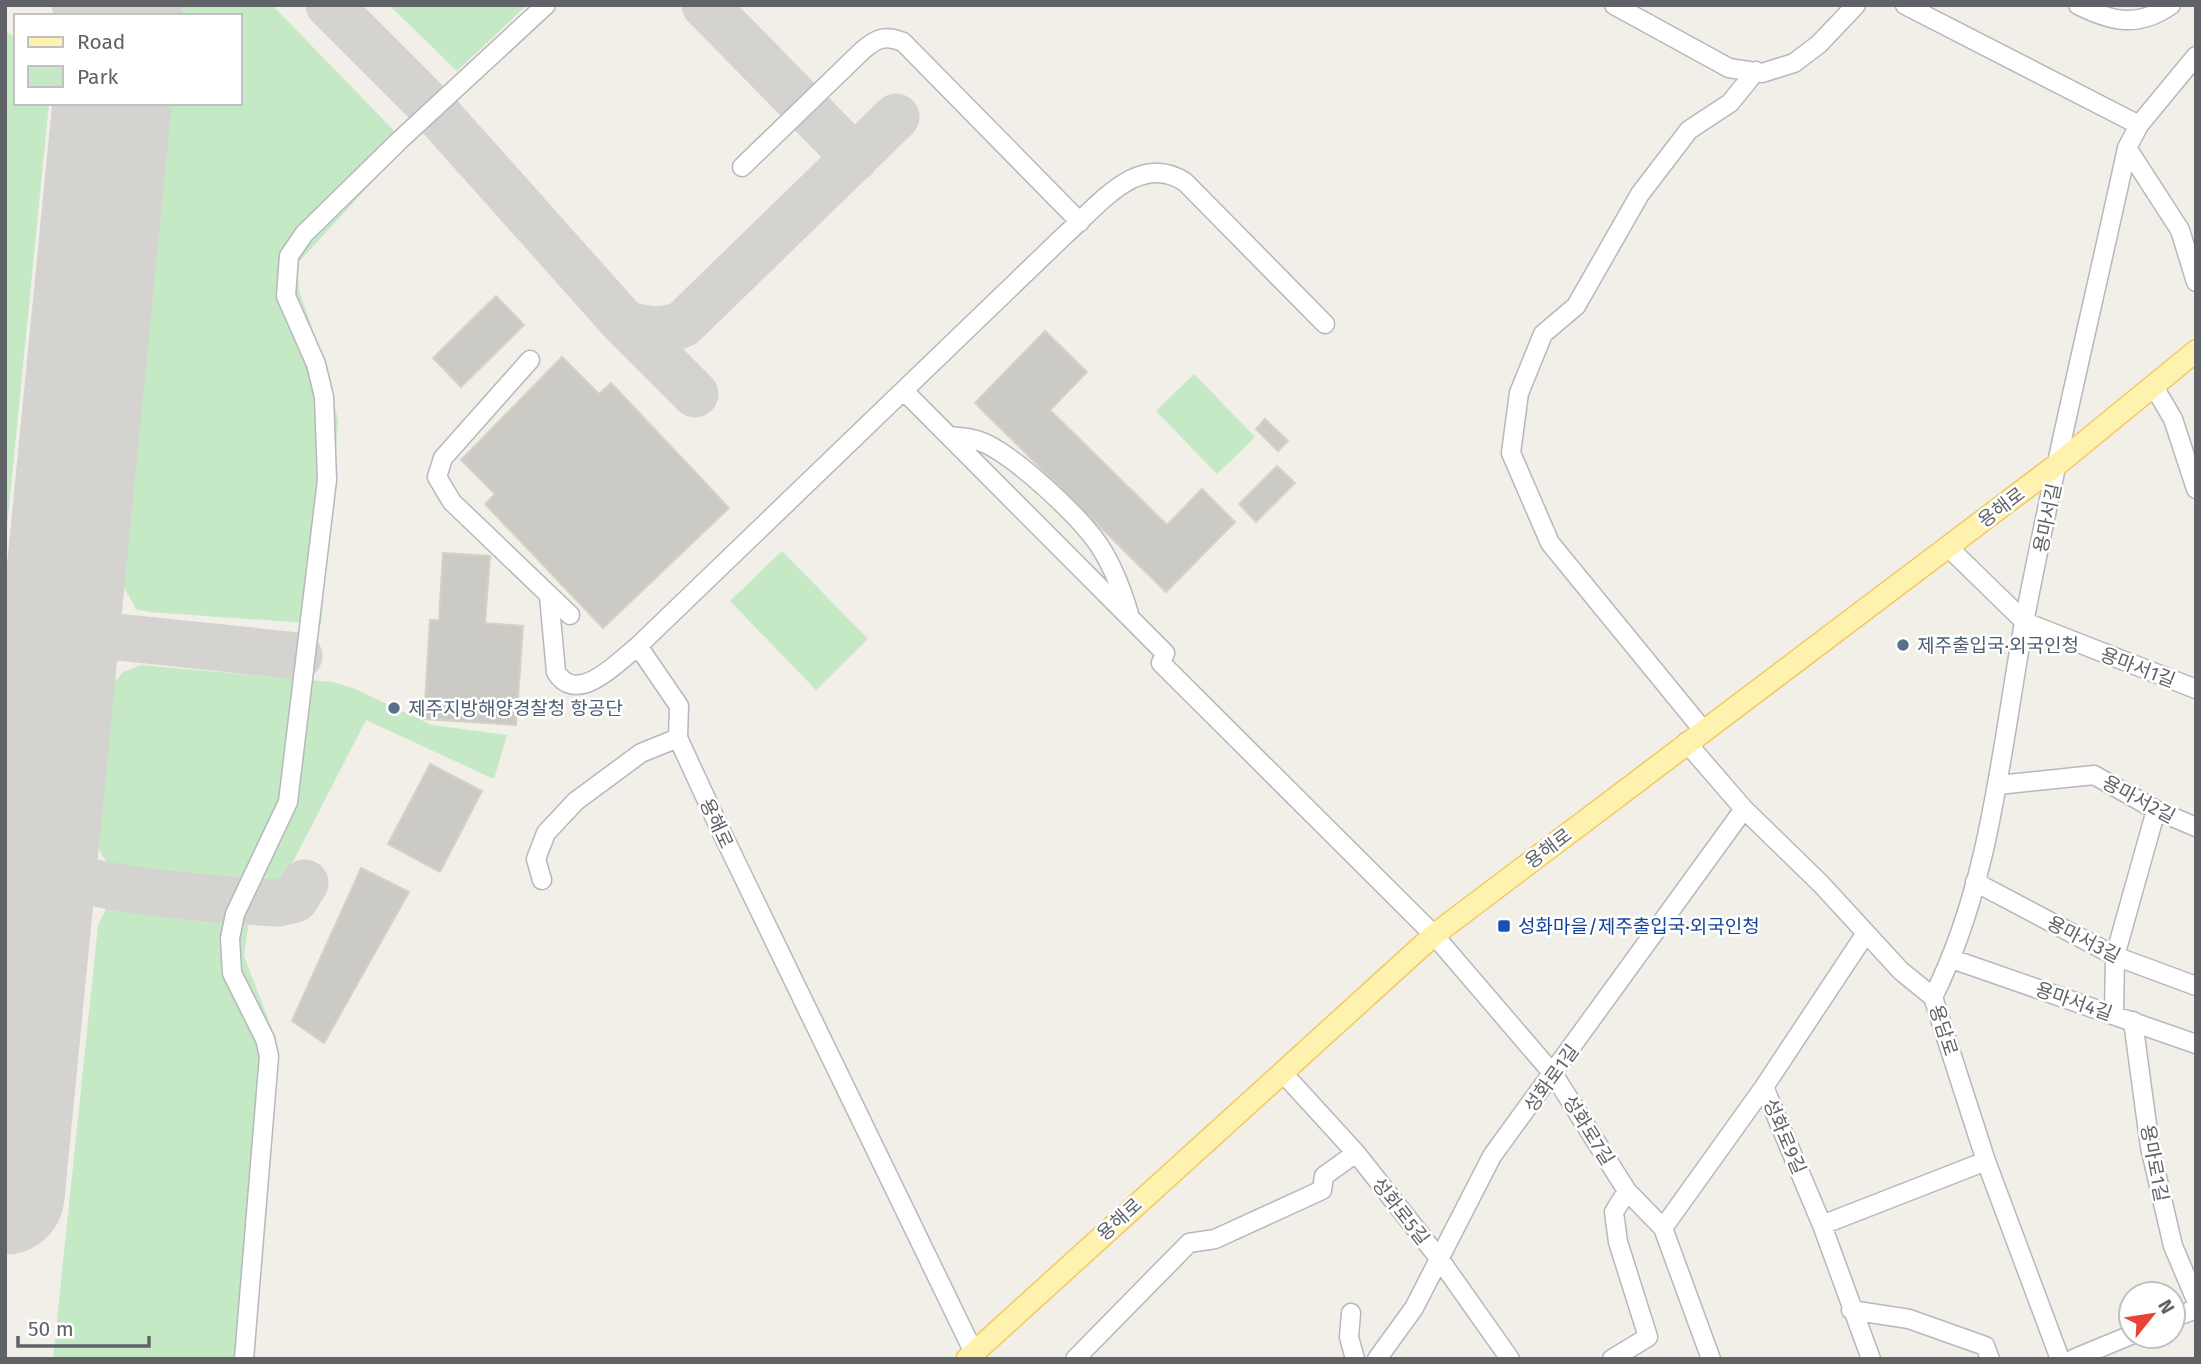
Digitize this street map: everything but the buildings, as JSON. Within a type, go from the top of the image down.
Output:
[{"type":"main road","name":"용해로","points":[[973,1356],[1434,935],[1694,736],[2059,463],[2196,351]]},
{"type":"street","points":[[244,1359],[269,1056],[265,1039],[232,972],[230,937],[235,914],[288,802],[327,480],[324,397],[316,364],[286,296],[289,256],[304,234],[401,139],[546,5]]},
{"type":"street","points":[[1614,5],[1729,68],[1762,73],[1794,63],[1819,44],[1856,5]]},
{"type":"street","points":[[1905,5],[2138,125]]},
{"type":"street","points":[[2078,5],[2106,19],[2122,22],[2155,15],[2171,5]]},
{"type":"street","points":[[742,167],[863,50],[877,38],[890,37],[902,42],[1080,222]]},
{"type":"street","name":"용마서길","points":[[1933,997],[1952,959],[1975,882],[1998,785],[2025,622],[2127,148],[2138,125],[2196,56]]},
{"type":"street","name":"용담로","points":[[1756,71],[1730,103],[1689,130],[1640,194],[1576,306],[1543,334],[1519,393],[1511,453],[1550,543],[1694,736],[1744,808],[1901,971],[1933,997],[1986,1161],[2060,1359]]},
{"type":"street","points":[[2127,148],[2180,230],[2196,282]]},
{"type":"street","points":[[549,596],[556,672],[569,684],[580,685],[593,681],[638,646],[1080,222],[1142,173],[1159,170],[1185,182],[1325,324]]},
{"type":"street","points":[[530,360],[443,458],[437,477],[452,502],[570,615]]},
{"type":"street","points":[[2153,385],[2173,419],[2196,489]]},
{"type":"street","points":[[905,392],[1130,617]]},
{"type":"street","points":[[949,436],[977,440],[1002,453],[1088,531],[1113,572],[1130,617]]},
{"type":"street","name":"용마서1길","points":[[1948,547],[2025,622],[2196,689]]},
{"type":"street","name":"성화로7길","points":[[1130,617],[1165,653],[1161,663],[1434,935],[1554,1075],[1627,1191],[1663,1228],[1711,1359]]},
{"type":"street","name":"용해로","points":[[638,646],[679,706],[678,738],[973,1356]]},
{"type":"street","points":[[542,880],[536,859],[546,833],[576,801],[641,753],[678,738]]},
{"type":"street","name":"용마서2길","points":[[1998,785],[2094,775],[2157,810],[2196,827]]},
{"type":"street","name":"성화로1길","points":[[1377,1359],[1414,1308],[1437,1257],[1492,1156],[1554,1075],[1744,808]]},
{"type":"street","points":[[2114,1014],[2115,956],[2157,810]]},
{"type":"street","name":"용마서3길","points":[[1975,882],[2115,956],[2196,986]]},
{"type":"street","name":"성화로9길","points":[[1866,933],[1764,1087],[1822,1225],[1871,1359]]},
{"type":"street","name":"용마서4길","points":[[1952,959],[2196,1044]]},
{"type":"street","name":"용마로1길","points":[[2133,1021],[2150,1147],[2173,1246],[2196,1300]]},
{"type":"street","name":"성화로5길","points":[[1282,1072],[1356,1153],[1437,1257],[1510,1359]]},
{"type":"street","points":[[1663,1228],[1764,1087]]},
{"type":"street","points":[[1075,1359],[1189,1243],[1215,1239],[1322,1190],[1324,1177],[1356,1153]]},
{"type":"street","points":[[1822,1225],[1986,1161]]},
{"type":"street","points":[[1612,1359],[1648,1337],[1618,1242],[1614,1212],[1627,1191]]},
{"type":"street","points":[[1851,1310],[1909,1319],[1985,1346],[1990,1359]]},
{"type":"street","points":[[1351,1313],[1349,1337],[1355,1359]]},
{"type":"street","points":[[2073,1359],[2117,1341]]},
{"type":"green space","points":[[181,5],[272,5],[407,144],[297,264],[299,291],[327,370],[338,421],[321,624],[149,612],[136,609],[122,584],[171,105],[242,105],[242,14],[180,14]]},
{"type":"green space","points":[[389,5],[527,5],[457,71]]},
{"type":"green space","points":[[5,31],[14,37],[14,105],[49,105],[5,547]]},
{"type":"green space","points":[[1194,374],[1255,437],[1217,474],[1156,411]]},
{"type":"green space","points":[[782,551],[868,639],[816,690],[730,601]]},
{"type":"green space","points":[[141,665],[333,682],[355,689],[432,725],[507,735],[494,779],[366,720],[278,891],[120,875],[111,871],[98,847],[112,685],[123,672]]},
{"type":"green space","points":[[128,901],[250,914],[244,956],[272,1029],[278,1064],[250,1359],[53,1359],[98,925],[107,907]]},
{"type":"taxiway","points":[[75,5],[82,14]]},
{"type":"taxiway","points":[[329,5],[434,110],[625,324],[695,394]]},
{"type":"taxiway","points":[[705,5],[855,158]]},
{"type":"taxiway","points":[[111,105],[111,116]]},
{"type":"taxiway","points":[[625,324],[654,330],[683,324],[896,117]]},
{"type":"taxiway","points":[[66,578],[85,619],[108,636],[299,656]]},
{"type":"taxiway","points":[[57,670],[72,653],[108,636]]},
{"type":"taxiway","points":[[41,831],[46,854],[52,864],[78,879],[103,885],[166,894],[279,903],[295,899],[305,883]]},
{"type":"runway","points":[[121,14],[122,5]]},
{"type":"runway","points":[[5,1195],[112,105]]},
{"type":"place","name":"제주출입국·외국인청","points":[[1903,645]]},
{"type":"place","name":"제주지방해양경찰청 항공단","points":[[394,708]]},
{"type":"place","name":"성화마을/제주출입국·외국인청","points":[[1504,926]]}]
